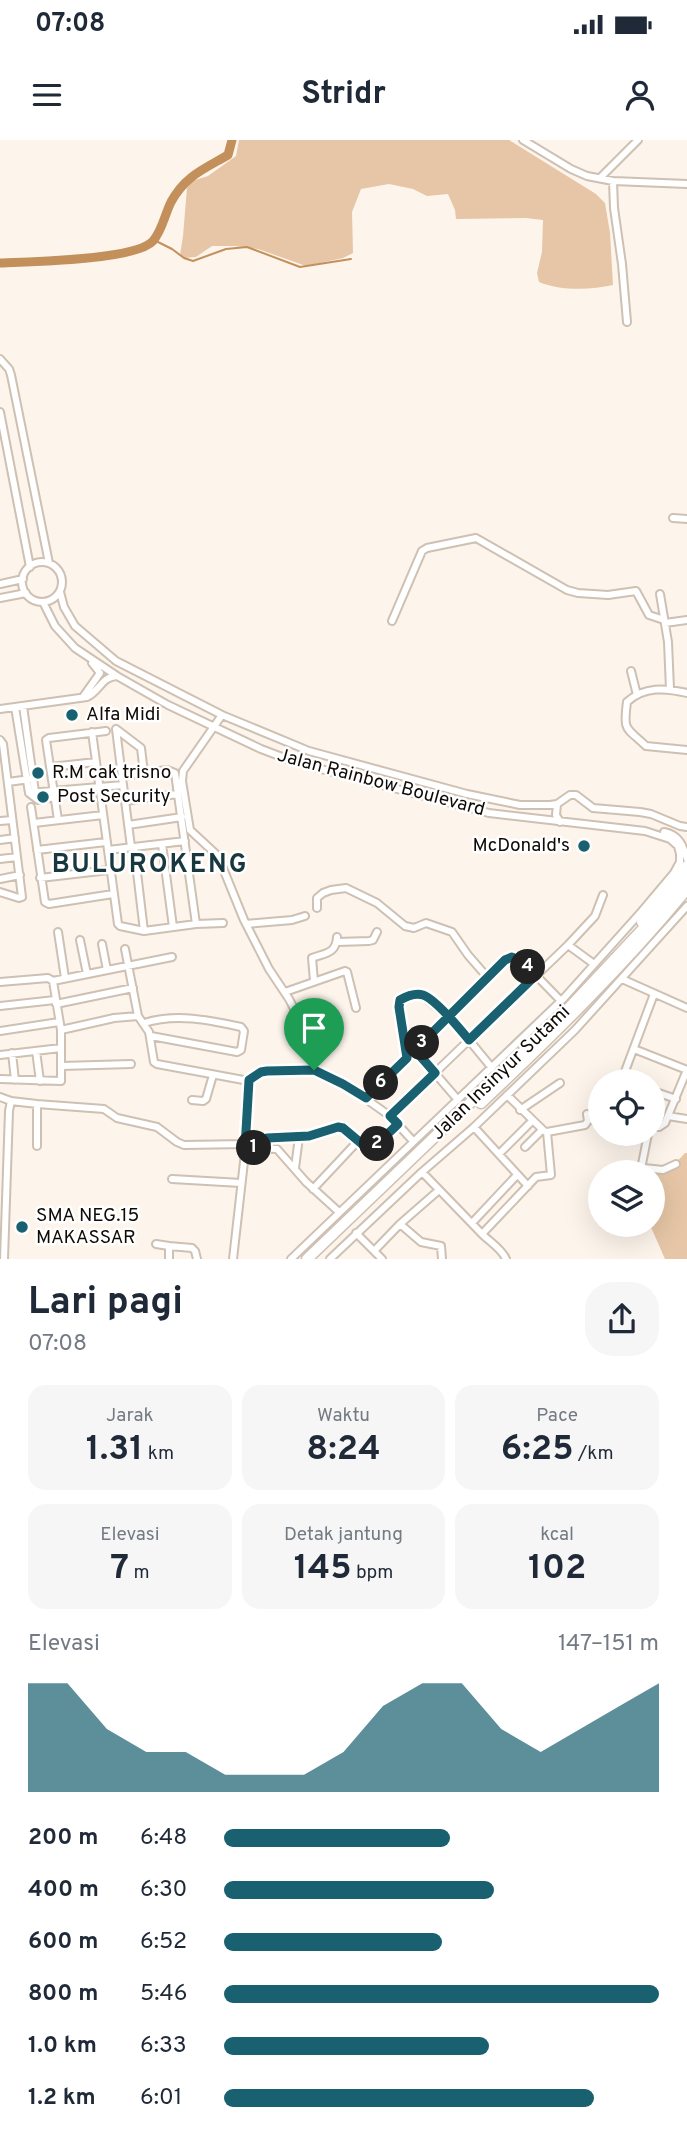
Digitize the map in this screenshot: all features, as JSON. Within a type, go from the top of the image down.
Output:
[{"type":"highway","points":[[567,1010],[576,995],[641,923],[687,866]]},
{"type":"highway","name":"Jalan Insinyur Sutami","points":[[307,1259],[567,1010],[687,878]]},
{"type":"highway","name":"Jalan Insinyur Sutami","points":[[317,1259],[565,1023],[662,920],[687,889]]},
{"type":"street","points":[[523,140],[585,176],[613,181],[687,184]]},
{"type":"street","points":[[600,178],[638,140]]},
{"type":"street","points":[[613,181],[627,322]]},
{"type":"street","points":[[0,359],[11,375],[49,563],[60,573],[62,583],[60,592],[52,599],[43,602],[33,600],[26,593],[23,579],[30,567],[49,563]]},
{"type":"street","points":[[0,412],[30,567]]},
{"type":"street","points":[[0,468],[10,466]]},
{"type":"street","points":[[673,518],[687,519]]},
{"type":"street","points":[[392,621],[422,551],[476,538],[567,590],[608,595],[636,591],[649,615],[665,622],[687,620]]},
{"type":"street","points":[[0,584],[23,579]]},
{"type":"street","name":"Jalan Rainbow Boulevard","points":[[60,592],[64,607],[75,626],[110,657],[222,715],[309,751],[467,794],[520,805],[557,804],[570,795],[576,795],[593,808],[651,814],[684,827]]},
{"type":"street","points":[[0,598],[26,593]]},
{"type":"street","points":[[660,594],[670,690]]},
{"type":"street","name":"Jalan Rainbow Boulevard","points":[[43,602],[55,626],[75,648],[168,705],[261,749],[298,763],[489,813],[645,831]]},
{"type":"street","points":[[75,648],[97,667],[100,673],[83,697]]},
{"type":"street","points":[[631,671],[637,695]]},
{"type":"street","points":[[0,709],[92,695],[106,678],[117,676]]},
{"type":"street","points":[[687,693],[650,690],[637,695],[627,702],[625,728],[637,735],[646,746],[687,750]]},
{"type":"street","points":[[19,707],[32,793],[54,794],[123,785]]},
{"type":"street","points":[[222,715],[183,771],[188,823],[192,833],[218,856],[246,924],[302,1024],[314,1070]]},
{"type":"street","points":[[144,773],[141,748],[116,729],[144,931]]},
{"type":"street","points":[[58,820],[47,739],[106,731]]},
{"type":"street","points":[[92,733],[119,926],[144,931],[223,923]]},
{"type":"street","points":[[0,892],[22,897],[2,742]]},
{"type":"street","points":[[50,767],[96,762]]},
{"type":"street","points":[[122,776],[173,771],[195,924]]},
{"type":"street","points":[[5,781],[30,779]]},
{"type":"street","points":[[125,801],[178,794]]},
{"type":"street","points":[[0,802],[10,800]]},
{"type":"street","points":[[557,804],[556,816],[560,822]]},
{"type":"street","points":[[31,807],[44,899],[49,904],[113,894]]},
{"type":"street","points":[[34,823],[103,815]]},
{"type":"street","points":[[128,825],[181,817]]},
{"type":"street","points":[[0,821],[12,820]]},
{"type":"street","points":[[645,831],[653,830],[680,837],[685,835],[684,827]]},
{"type":"street","points":[[291,1259],[561,1001],[660,890],[680,862],[678,846],[670,839],[645,831]]},
{"type":"street","points":[[676,836],[687,859]]},
{"type":"street","points":[[0,840],[15,838]]},
{"type":"street","points":[[162,844],[173,927]]},
{"type":"street","points":[[37,850],[185,844]]},
{"type":"street","points":[[0,859],[18,857]]},
{"type":"street","points":[[40,878],[110,870]]},
{"type":"street","points":[[0,878],[20,876]]},
{"type":"street","points":[[317,908],[317,898],[323,893],[342,888],[353,891],[381,905],[405,926],[414,928],[426,923],[453,932],[488,978]]},
{"type":"street","points":[[390,1116],[568,945],[595,916],[603,895]]},
{"type":"street","points":[[330,1259],[575,1030],[687,906]]},
{"type":"street","points":[[246,924],[292,920],[305,916]]},
{"type":"street","points":[[58,932],[65,978]]},
{"type":"street","points":[[314,981],[312,958],[332,951],[337,939],[369,941],[373,940],[377,932]]},
{"type":"street","points":[[80,940],[87,974]]},
{"type":"street","points":[[102,944],[107,970]]},
{"type":"street","points":[[568,945],[594,964]]},
{"type":"street","points":[[125,949],[138,1016],[151,1036],[155,1063],[249,1080],[267,1071],[314,1070],[366,1098],[390,1116],[413,1141]]},
{"type":"street","points":[[0,982],[48,978],[53,981],[172,957]]},
{"type":"street","points":[[366,1098],[505,960],[512,957],[523,962],[561,1001]]},
{"type":"street","points":[[285,992],[346,971],[356,1008]]},
{"type":"street","points":[[622,979],[687,1008]]},
{"type":"street","points":[[0,1079],[61,1081],[60,1026],[53,981]]},
{"type":"street","points":[[0,1006],[55,1002],[132,988]]},
{"type":"street","points":[[627,1069],[654,994]]},
{"type":"street","points":[[407,1058],[400,1000],[407,996],[422,995],[448,1017],[492,1068]]},
{"type":"street","points":[[0,1031],[138,1016]]},
{"type":"street","points":[[144,1023],[168,1018],[192,1018],[241,1027],[244,1031],[241,1050],[237,1052],[151,1036]]},
{"type":"street","points":[[0,1055],[61,1048]]},
{"type":"street","points":[[634,1049],[687,1070],[665,1121]]},
{"type":"street","points":[[415,1050],[458,1100]]},
{"type":"street","points":[[36,1051],[40,1081]]},
{"type":"street","points":[[12,1054],[15,1080]]},
{"type":"street","points":[[62,1066],[131,1064]]},
{"type":"street","points":[[192,1100],[206,1099],[213,1075]]},
{"type":"street","points":[[233,1259],[246,1146],[249,1080]]},
{"type":"street","points":[[520,1110],[560,1083]]},
{"type":"street","points":[[482,1234],[536,1177],[549,1177],[551,1174],[545,1131],[520,1110],[508,1095]]},
{"type":"street","points":[[665,1095],[676,1099]]},
{"type":"street","points":[[0,1097],[11,1101],[104,1109],[117,1118],[157,1127],[184,1145],[277,1149],[313,1189],[339,1212]]},
{"type":"street","points":[[4,1259],[11,1101]]},
{"type":"street","points":[[37,1104],[37,1146]]},
{"type":"street","points":[[525,1147],[545,1131],[586,1125],[587,1114]]},
{"type":"street","points":[[668,1116],[687,1119]]},
{"type":"street","points":[[499,1154],[532,1121]]},
{"type":"street","points":[[265,1149],[267,1138],[309,1136],[338,1127],[343,1128],[368,1149],[372,1149],[398,1124]]},
{"type":"street","points":[[474,1127],[528,1186]]},
{"type":"street","points":[[295,1168],[299,1137]]},
{"type":"street","points":[[313,1189],[358,1142]]},
{"type":"street","points":[[665,1169],[676,1164]]},
{"type":"street","points":[[422,1172],[493,1246],[503,1252],[506,1259]]},
{"type":"street","points":[[472,1223],[517,1175]]},
{"type":"street","points":[[172,1179],[242,1183]]},
{"type":"street","points":[[374,1251],[439,1190]]},
{"type":"street","points":[[400,1224],[421,1242],[441,1246],[442,1259]]},
{"type":"street","points":[[356,1233],[382,1259]]},
{"type":"street","points":[[156,1244],[192,1248],[197,1259]]},
{"type":"street","points":[[169,1246],[169,1259]]},
{"type":"shaded area","points":[[239,140],[509,140],[596,194],[605,203],[613,285],[576,289],[539,282],[537,273],[542,252],[543,220],[456,219],[448,194],[427,196],[413,189],[389,184],[361,189],[352,212],[353,253],[343,258],[306,266],[258,249],[212,246],[196,257],[184,258],[180,255],[187,188],[192,181],[208,176],[236,156]]},
{"type":"shaded area","points":[[687,1153],[687,1259],[665,1259],[655,1237],[665,1237],[665,1170],[669,1170]]},
{"type":"waterway","points":[[0,263],[81,259],[143,247],[156,237],[176,193],[196,174],[228,155],[232,140]]},
{"type":"waterway","points":[[154,240],[193,261],[226,249],[247,247],[300,267],[351,259]]},
{"type":"place","name":"Alfa Midi","points":[[72,715]]},
{"type":"place","name":"R.M cak trisno","points":[[38,773]]},
{"type":"place","name":"Post Security","points":[[43,797]]},
{"type":"place","name":"McDonald's","points":[[584,846]]},
{"type":"place","name":"SMA NEG.15 MAKASSAR","points":[[22,1227]]},
{"type":"district","name":"BULUROKENG","points":[[150,865]]},
{"type":"route","points":[[314,1070],[267,1071],[249,1080],[245,1148],[265,1149],[267,1138],[309,1136],[338,1127],[343,1128],[368,1149],[372,1149],[398,1124],[390,1116],[435,1073],[415,1050],[448,1017],[488,978],[505,960],[508,958],[515,957],[536,975],[469,1040],[448,1017],[425,996],[407,996],[400,1000],[407,1058],[366,1098],[314,1070]]}]
